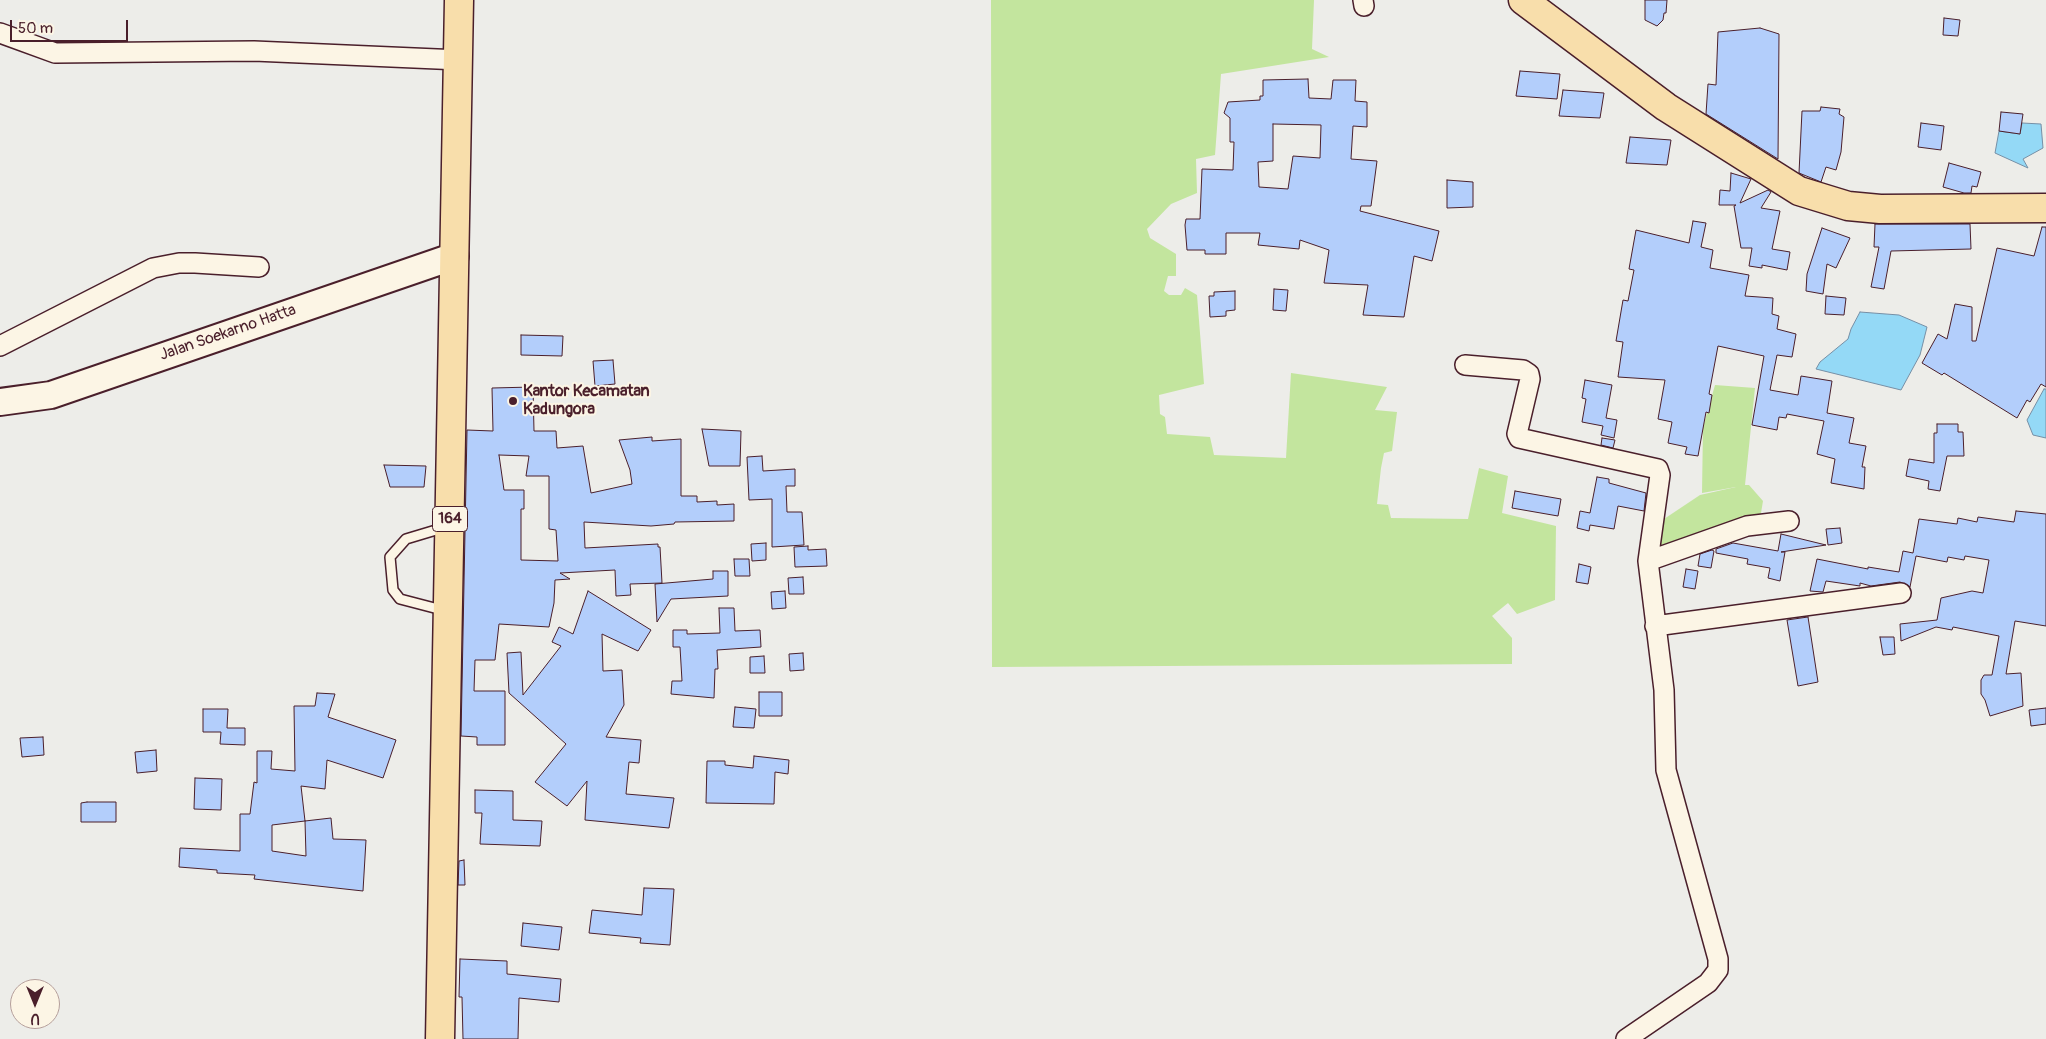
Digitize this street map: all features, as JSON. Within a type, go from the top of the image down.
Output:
[{"type":"main road","name":"164","points":[[440,1039],[460,0]]},
{"type":"main road","points":[[1523,0],[1666,107],[1799,191],[1848,206],[1880,209],[2046,208]]},
{"type":"street","points":[[0,33],[55,53],[254,51],[460,60]]},
{"type":"street","name":"Jalan Soekarno Hatta","points":[[0,402],[51,394],[455,256]]},
{"type":"street","points":[[0,346],[153,268],[179,263],[259,267]]},
{"type":"street","points":[[1465,364],[1523,370],[1528,374],[1530,379],[1517,434],[1519,438],[1658,469],[1660,475],[1648,561],[1664,690],[1666,770],[1718,958],[1718,970],[1708,983],[1626,1039]]},
{"type":"street","points":[[1648,561],[1747,526],[1789,521]]},
{"type":"street","points":[[1655,626],[1901,593]]},
{"type":"lane","points":[[449,611],[420,606],[400,599],[393,590],[390,557],[406,539],[427,531],[450,526]]},
{"type":"green space","points":[[991,0],[1314,0],[1312,49],[1329,57],[1221,74],[1215,155],[1196,159],[1197,193],[1171,204],[1147,229],[1150,238],[1176,254],[1176,276],[1168,276],[1164,291],[1169,295],[1181,295],[1185,288],[1197,295],[1204,384],[1159,395],[1160,414],[1165,417],[1167,434],[1210,437],[1214,455],[1286,458],[1291,373],[1387,387],[1375,410],[1397,412],[1392,451],[1384,453],[1377,504],[1388,505],[1391,518],[1468,519],[1479,468],[1508,476],[1502,513],[1556,526],[1555,600],[1517,614],[1508,603],[1492,616],[1512,638],[1512,664],[992,667]]},
{"type":"green space","points":[[1715,385],[1755,388],[1745,485],[1749,485],[1763,501],[1760,519],[1651,556],[1652,527],[1700,495],[1736,487],[1702,493],[1703,427]]},
{"type":"water","points":[[2022,123],[2041,124],[2043,148],[2023,159],[2028,168],[1995,153],[1999,131],[2020,134]]},
{"type":"water","points":[[1860,312],[1899,315],[1927,327],[1920,355],[1901,390],[1816,369],[1820,362],[1848,339]]},
{"type":"water","points":[[2044,389],[2046,389],[2046,438],[2033,435],[2027,420]]},
{"type":"building","points":[[1645,0],[1667,0],[1666,13],[1664,13],[1663,20],[1657,26],[1645,20]]},
{"type":"building","points":[[1944,18],[1960,20],[1958,36],[1943,35]]},
{"type":"building","points":[[1760,28],[1779,34],[1778,159],[1706,114],[1708,84],[1716,85],[1718,32]]},
{"type":"building","points":[[1520,71],[1560,74],[1557,99],[1516,96]]},
{"type":"building","points":[[1308,79],[1309,98],[1331,99],[1333,80],[1356,80],[1355,101],[1367,102],[1367,127],[1353,126],[1351,159],[1377,161],[1371,206],[1361,206],[1360,211],[1439,231],[1432,261],[1414,256],[1404,317],[1363,315],[1368,285],[1324,283],[1329,250],[1300,240],[1299,249],[1258,245],[1260,233],[1226,233],[1226,254],[1205,254],[1205,250],[1187,250],[1186,219],[1200,219],[1202,169],[1233,170],[1234,142],[1230,142],[1230,118],[1224,113],[1228,102],[1260,100],[1260,96],[1263,96],[1263,80]],"holes":[[[1273,124],[1321,125],[1320,158],[1293,156],[1288,189],[1259,187],[1258,162],[1273,161]]]},
{"type":"building","points":[[1563,90],[1604,93],[1600,118],[1559,116]]},
{"type":"building","points":[[1821,107],[1840,109],[1839,114],[1844,117],[1841,152],[1836,170],[1826,167],[1821,182],[1799,173],[1802,111],[1820,111]]},
{"type":"building","points":[[2001,112],[2023,114],[2020,134],[1999,131]]},
{"type":"building","points":[[1921,123],[1944,126],[1941,150],[1918,147]]},
{"type":"building","points":[[1630,137],[1671,140],[1667,165],[1626,163]]},
{"type":"building","points":[[1949,163],[1981,172],[1977,187],[1972,186],[1971,193],[1943,187]]},
{"type":"building","points":[[1731,173],[1751,179],[1740,203],[1768,190],[1771,192],[1761,208],[1780,211],[1772,249],[1790,252],[1787,270],[1762,265],[1762,268],[1749,266],[1752,248],[1741,248],[1734,206],[1736,205],[1719,205],[1720,190],[1730,191]]},
{"type":"building","points":[[1447,180],[1473,182],[1473,207],[1447,208]]},
{"type":"building","points":[[1693,221],[1706,223],[1701,247],[1713,250],[1710,268],[1749,275],[1745,296],[1773,298],[1772,314],[1779,316],[1777,329],[1796,334],[1792,357],[1777,355],[1770,390],[1798,395],[1801,376],[1832,381],[1827,413],[1854,418],[1849,443],[1866,446],[1862,467],[1865,467],[1864,489],[1831,483],[1835,459],[1817,454],[1824,421],[1787,414],[1786,418],[1779,417],[1777,430],[1752,425],[1764,356],[1718,346],[1709,394],[1712,395],[1709,413],[1706,412],[1698,456],[1685,454],[1687,447],[1668,443],[1672,422],[1658,419],[1665,380],[1618,377],[1623,342],[1616,341],[1623,300],[1628,301],[1634,270],[1629,269],[1636,230],[1689,243]]},
{"type":"building","points":[[1875,224],[1970,224],[1971,249],[1891,251],[1884,289],[1871,287],[1879,247],[1874,247]]},
{"type":"building","points":[[2042,227],[2046,227],[2046,387],[2041,384],[2030,402],[2027,400],[2017,418],[1944,373],[1942,375],[1922,363],[1938,334],[1947,339],[1955,304],[1972,307],[1972,341],[1976,341],[1997,248],[2034,256]]},
{"type":"building","points":[[1822,228],[1850,238],[1836,268],[1827,264],[1823,294],[1806,291],[1807,274]]},
{"type":"building","points":[[1274,289],[1288,290],[1286,311],[1273,310]]},
{"type":"building","points":[[1235,291],[1235,310],[1226,311],[1226,316],[1210,317],[1209,296],[1214,296],[1214,292]]},
{"type":"building","points":[[1826,296],[1846,298],[1844,315],[1825,314]]},
{"type":"building","name":"Kantor Kecamatan Kadungora","points":[[521,335],[563,336],[562,356],[521,355]]},
{"type":"building","name":"Kantor Kecamatan Kadungora","points":[[613,360],[615,384],[595,386],[593,361]]},
{"type":"building","points":[[1585,380],[1612,385],[1606,418],[1617,420],[1614,438],[1601,435],[1603,426],[1582,422],[1586,399],[1582,398]]},
{"type":"building","points":[[533,387],[534,431],[556,431],[557,448],[583,446],[591,493],[632,484],[630,470],[619,440],[652,437],[652,441],[681,439],[681,496],[697,496],[697,502],[717,501],[717,505],[734,504],[734,521],[675,522],[674,524],[651,526],[584,522],[585,548],[658,544],[658,547],[660,547],[662,583],[630,584],[631,595],[616,596],[615,570],[560,573],[570,579],[555,580],[554,603],[549,627],[499,624],[495,660],[475,660],[474,691],[505,691],[505,745],[477,745],[477,737],[461,736],[467,430],[493,431],[492,388]],"holes":[[[499,455],[529,456],[526,476],[549,476],[549,529],[556,530],[558,561],[521,560],[521,509],[524,509],[524,490],[504,490]]]},
{"type":"building","points":[[1937,424],[1958,424],[1958,432],[1963,432],[1964,456],[1947,456],[1940,491],[1928,489],[1929,481],[1906,476],[1909,459],[1934,463],[1934,433],[1937,433]]},
{"type":"building","points":[[702,429],[741,431],[740,466],[709,466]]},
{"type":"building","points":[[1602,438],[1615,440],[1613,448],[1601,445]]},
{"type":"building","points":[[762,456],[763,471],[795,469],[795,486],[786,486],[787,512],[802,512],[804,545],[772,547],[772,499],[749,500],[747,457]]},
{"type":"building","points":[[384,465],[426,466],[424,487],[390,487]]},
{"type":"building","points":[[1597,477],[1609,479],[1609,483],[1646,493],[1644,511],[1618,506],[1614,529],[1590,525],[1589,531],[1577,528],[1580,511],[1590,513]]},
{"type":"building","points":[[1515,491],[1561,499],[1558,516],[1512,508]]},
{"type":"building","points":[[2016,511],[2046,514],[2046,626],[2015,621],[2006,674],[2021,673],[2023,706],[1990,716],[1981,694],[1981,680],[1984,675],[1992,675],[1999,636],[1953,627],[1952,630],[1936,627],[1901,641],[1900,624],[1937,620],[1941,598],[1972,591],[1983,593],[1989,560],[1965,556],[1964,560],[1948,557],[1947,562],[1916,556],[1910,587],[1900,582],[1871,586],[1860,583],[1860,586],[1826,581],[1823,592],[1810,591],[1817,559],[1868,569],[1868,567],[1899,572],[1903,551],[1913,553],[1919,519],[1957,524],[1958,518],[1977,522],[1978,517],[2014,522]]},
{"type":"building","points":[[1840,528],[1842,543],[1828,545],[1826,529]]},
{"type":"building","points":[[1781,534],[1826,545],[1781,552],[1785,552],[1780,581],[1768,578],[1770,568],[1747,564],[1748,559],[1716,553],[1716,549],[1733,543],[1778,551]]},
{"type":"building","points":[[766,543],[766,560],[752,561],[751,544]]},
{"type":"building","points":[[808,546],[808,550],[826,549],[827,566],[795,567],[794,547]]},
{"type":"building","points":[[1714,551],[1711,568],[1698,566],[1700,554]]},
{"type":"building","points":[[734,559],[749,559],[750,576],[735,576]]},
{"type":"building","points":[[1579,564],[1591,567],[1588,584],[1576,582]]},
{"type":"building","points":[[1686,569],[1698,571],[1695,589],[1683,587]]},
{"type":"building","points":[[713,571],[728,571],[728,596],[671,599],[657,622],[655,584],[713,579]]},
{"type":"building","points":[[803,577],[804,594],[789,594],[788,578]]},
{"type":"building","points":[[588,591],[651,630],[638,651],[602,634],[603,671],[622,670],[624,705],[606,737],[641,740],[639,763],[629,762],[626,794],[674,798],[669,828],[585,820],[587,781],[567,806],[535,782],[566,744],[509,693],[507,653],[521,652],[523,695],[561,646],[552,642],[559,627],[573,634]]},
{"type":"building","points":[[785,591],[786,608],[772,609],[771,592]]},
{"type":"building","points":[[719,608],[734,608],[735,631],[760,630],[761,647],[717,650],[718,669],[715,669],[714,698],[671,694],[672,681],[682,681],[680,647],[673,647],[673,630],[687,630],[687,634],[720,633]]},
{"type":"building","points":[[1808,617],[1818,682],[1798,686],[1787,620]]},
{"type":"building","points":[[1880,637],[1894,637],[1895,654],[1883,655]]},
{"type":"building","points":[[803,653],[804,670],[790,671],[789,654]]},
{"type":"building","points":[[764,656],[765,673],[750,673],[750,657]]},
{"type":"building","points":[[759,692],[782,692],[782,716],[759,716]]},
{"type":"building","points":[[317,693],[335,694],[328,717],[396,740],[383,778],[327,760],[325,789],[301,786],[305,821],[331,818],[333,839],[366,840],[363,891],[254,879],[255,875],[217,873],[217,870],[179,867],[180,848],[240,851],[240,814],[250,814],[254,782],[257,783],[257,751],[272,751],[271,769],[295,771],[294,706],[315,706]],"holes":[[[305,821],[306,856],[272,851],[272,825]]]},
{"type":"building","points":[[735,707],[756,709],[754,728],[733,727]]},
{"type":"building","points":[[2046,708],[2046,724],[2031,726],[2029,710]]},
{"type":"building","points":[[203,709],[228,709],[227,728],[245,728],[245,745],[220,744],[221,732],[203,732]]},
{"type":"building","points":[[43,737],[44,755],[22,757],[20,738]]},
{"type":"building","points":[[156,750],[157,771],[137,773],[135,752]]},
{"type":"building","points":[[754,756],[789,760],[788,774],[775,772],[774,804],[706,803],[707,761],[725,761],[725,765],[753,768]]},
{"type":"building","points":[[195,778],[222,779],[221,810],[194,809]]},
{"type":"building","points":[[475,790],[513,791],[513,820],[542,821],[540,846],[480,844],[482,813],[475,813]]},
{"type":"building","points":[[116,802],[116,822],[81,822],[81,803]]},
{"type":"building","points":[[464,860],[465,885],[458,885],[459,861]]},
{"type":"building","points":[[644,888],[674,889],[670,945],[640,943],[641,938],[589,933],[592,910],[642,915]]},
{"type":"building","points":[[523,923],[562,927],[559,950],[521,946]]},
{"type":"building","points":[[460,959],[507,961],[507,974],[561,979],[559,1002],[519,998],[518,1039],[463,1039],[462,997],[459,997]]},
{"type":"place","name":"Kantor Kecamatan Kadungora","points":[[513,401]]}]
